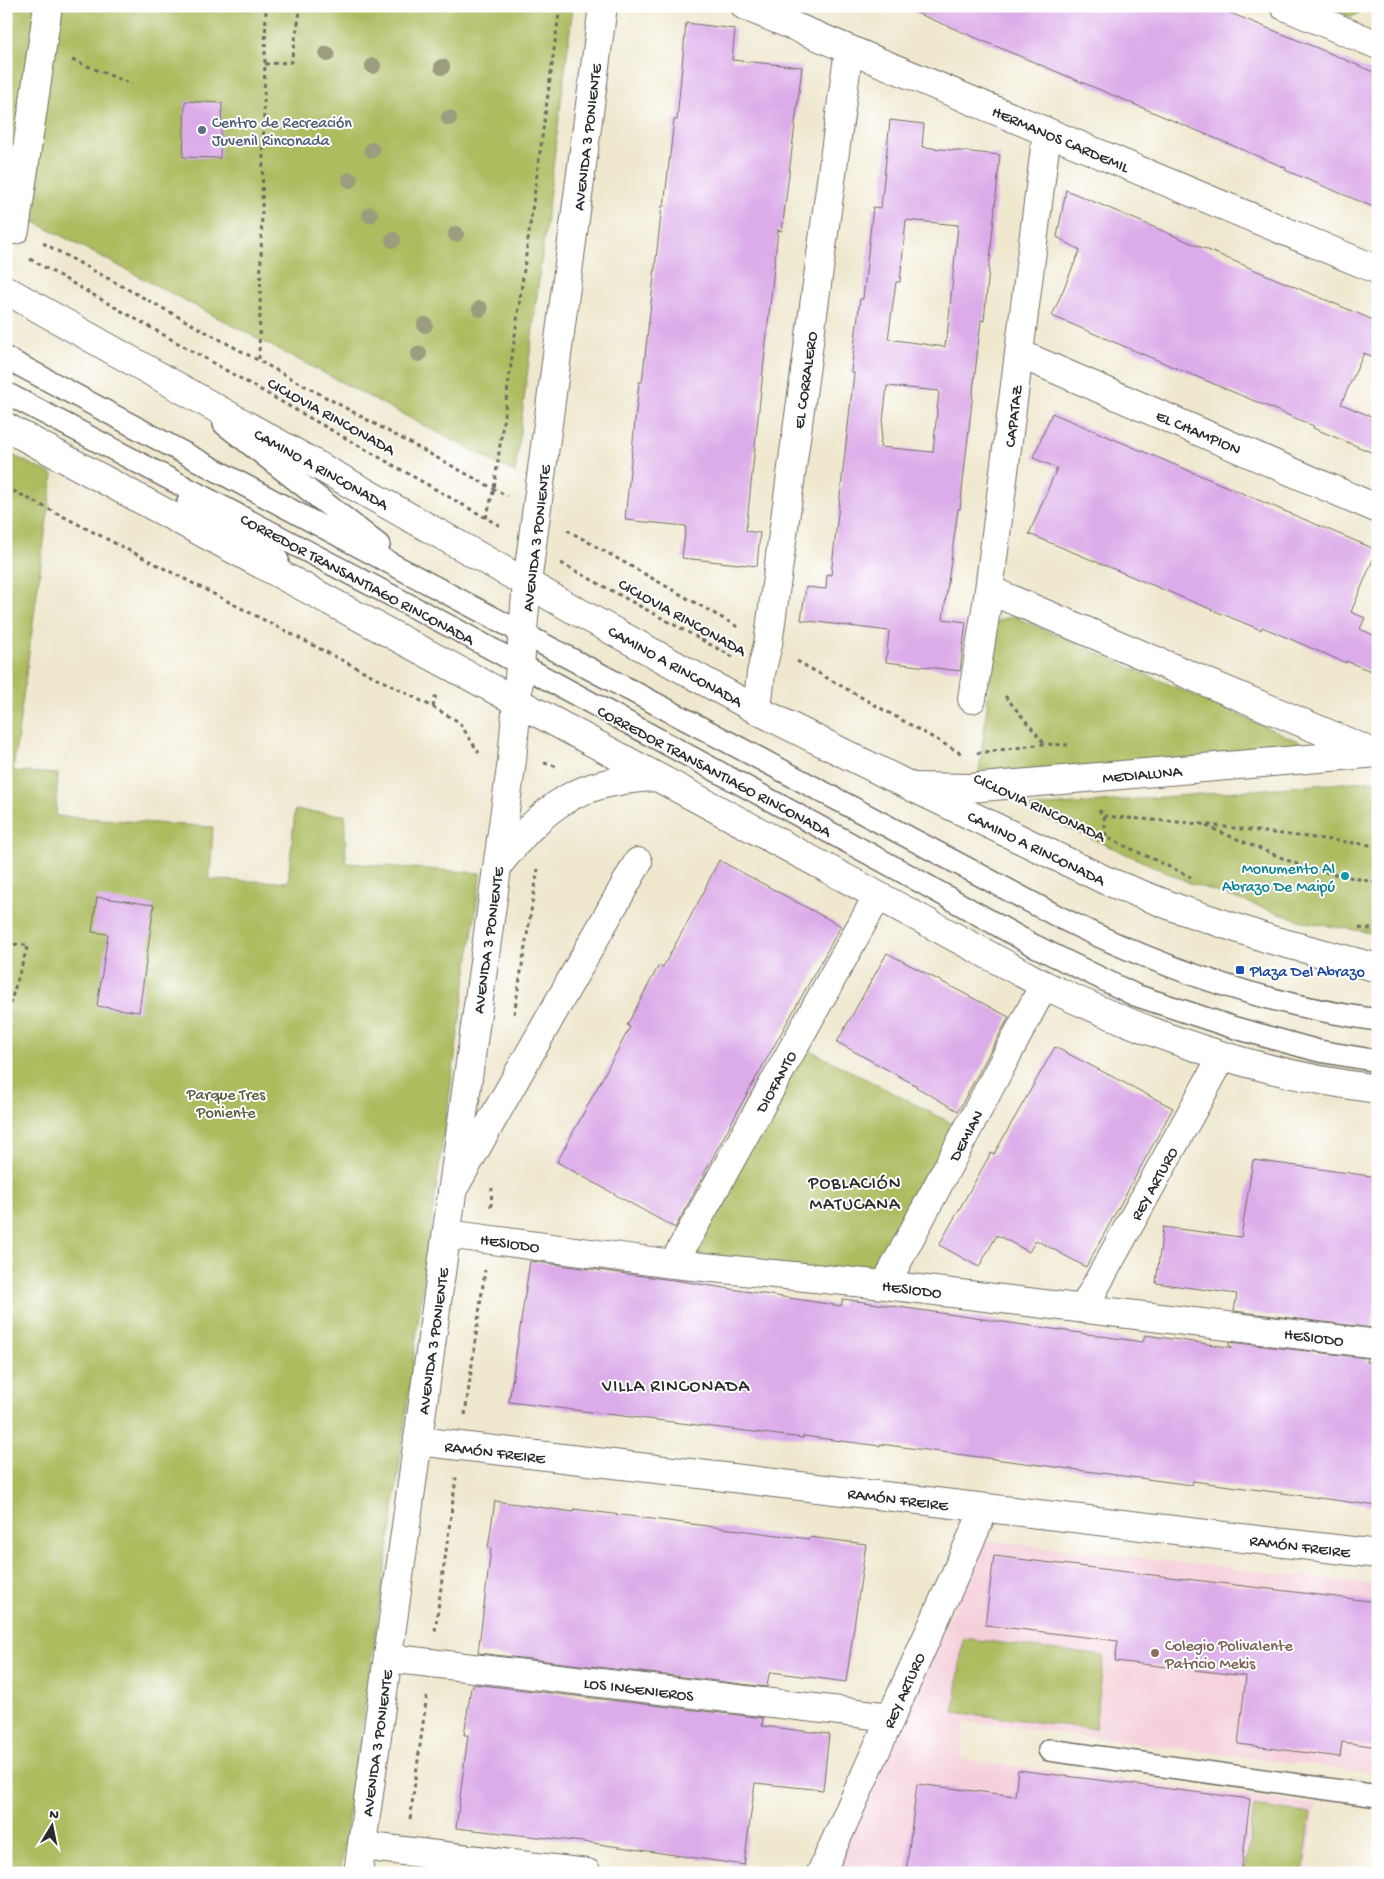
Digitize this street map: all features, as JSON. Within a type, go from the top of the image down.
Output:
[{"type":"street","points":[[15,230],[48,6]]},
{"type":"street","name":"AVENIDA 3 PONIENTE","points":[[358,1873],[498,865],[518,702],[527,583],[603,6]]},
{"type":"street","name":"HERMANOS CARDEMIL","points":[[745,6],[1378,270]]},
{"type":"street","points":[[1284,6],[1378,45],[1378,42]]},
{"type":"street","name":"EL CORRALERO","points":[[757,710],[761,672],[768,644],[849,50]]},
{"type":"street","name":"CAPATAZ","points":[[972,699],[989,590],[1047,132]]},
{"type":"street","name":"CAMINO A RINCONADA","points":[[6,290],[757,710],[1107,880],[1170,906],[1272,940],[1378,968]]},
{"type":"street","name":"EL CHAMPION","points":[[1020,354],[1378,509]]},
{"type":"street","points":[[6,427],[877,897],[1044,985],[1128,1023],[1222,1057],[1284,1073],[1343,1085],[1378,1089]]},
{"type":"street","name":"MEDIALUNA","points":[[989,590],[1375,753]]},
{"type":"street","name":"MEDIALUNA","points":[[912,786],[970,788],[1375,753]]},
{"type":"street","points":[[498,865],[536,820],[562,800],[604,782],[626,778],[654,777]]},
{"type":"street","points":[[452,1191],[638,862]]},
{"type":"street","name":"DIOFANTO","points":[[674,1264],[877,897]]},
{"type":"street","name":"DEMIAN","points":[[885,1285],[1044,985]]},
{"type":"street","name":"REY ARTURO","points":[[1083,1309],[1222,1057]]},
{"type":"street","name":"HESIODO","points":[[447,1234],[674,1264],[885,1285],[1378,1344]]},
{"type":"street","name":"RAMÓN FREIRE","points":[[418,1441],[1378,1554]]},
{"type":"street","name":"REY ARTURO","points":[[821,1873],[985,1508]]},
{"type":"street","name":"LOS INGENIEROS","points":[[388,1658],[891,1717]]},
{"type":"street","points":[[362,1846],[587,1873]]},
{"type":"lane","name":"CORREDOR TRANSANTIAGO RINCONADA","points":[[6,358],[422,580],[524,632],[585,667],[1112,944],[1220,984],[1276,1000],[1378,1020]]},
{"type":"lane","name":"CORREDOR TRANSANTIAGO RINCONADA","points":[[177,386],[422,580]]},
{"type":"lane","name":"CORREDOR TRANSANTIAGO RINCONADA","points":[[6,393],[520,664],[901,871],[1031,944],[1135,995],[1232,1027],[1319,1051],[1378,1061]]},
{"type":"lane","name":"CORREDOR TRANSANTIAGO RINCONADA","points":[[72,427],[401,639]]},
{"type":"lane","points":[[1049,1750],[1378,1796]]},
{"type":"path","points":[[258,360],[266,6]]},
{"type":"path","points":[[265,64],[291,62],[301,6]]},
{"type":"path","points":[[494,489],[560,6]]},
{"type":"path","points":[[70,59],[132,84]]},
{"type":"path","points":[[15,230],[43,243],[494,489],[963,755]]},
{"type":"path","name":"CICLOVIA RINCONADA","points":[[23,255],[486,516],[532,546],[761,672]]},
{"type":"path","points":[[6,487],[433,707],[459,722],[481,756]]},
{"type":"path","points":[[979,662],[1072,779]]},
{"type":"path","points":[[1196,879],[1106,837],[1104,816],[1202,824],[1378,846]]},
{"type":"path","points":[[1202,824],[1306,868],[1378,883]]},
{"type":"path","points":[[513,1018],[539,864]]},
{"type":"path","points":[[1358,928],[1378,930]]},
{"type":"path","points":[[6,944],[28,945],[6,1017]]},
{"type":"path","points":[[405,1851],[489,1240],[493,1182]]},
{"type":"shaded area","name":"Colegio Polivalente Patricio Mekis","points":[[984,1540],[1378,1585],[1378,1774],[965,1721],[961,1759],[1316,1805],[1306,1873],[834,1873]]},
{"type":"green space","points":[[6,6],[573,6],[515,473],[6,207]]},
{"type":"green space","points":[[1324,6],[1362,6],[1362,11],[1352,17]]},
{"type":"green space","name":"Parque Tres Poniente","points":[[6,452],[53,475],[13,771],[58,774],[56,816],[213,827],[210,880],[288,882],[295,810],[345,815],[346,863],[481,873],[431,1224],[390,1537],[340,1873],[6,1873]]},
{"type":"green space","points":[[1013,616],[1328,754],[979,773],[997,621]]},
{"type":"green space","name":"Plaza Del Abrazo","points":[[1378,780],[1378,934],[1305,922],[1190,883],[1024,808]]},
{"type":"green space","points":[[796,1043],[967,1131],[885,1285],[673,1264]]},
{"type":"green space","points":[[963,1638],[1104,1656],[1095,1729],[954,1712]]},
{"type":"green space","points":[[1254,1806],[1311,1814],[1303,1873],[1245,1873]]},
{"type":"building","points":[[900,6],[1213,6],[1327,52],[1378,74],[1378,209],[1285,170],[1286,168]]},
{"type":"building","points":[[686,23],[735,29],[732,60],[802,67],[782,231],[778,230],[746,531],[760,533],[757,566],[682,558],[686,526],[625,520],[639,382],[642,382],[674,120],[677,120]]},
{"type":"building","name":"Centro de Recreación Juvenil Rinconada","points":[[185,101],[222,103],[220,158],[183,157]]},
{"type":"building","points":[[890,120],[924,124],[922,147],[1000,155],[984,321],[981,320],[960,509],[958,509],[943,619],[966,622],[960,671],[886,662],[889,631],[801,620],[806,587],[826,589],[827,574],[831,575],[854,373],[851,372],[860,299],[863,299],[873,207],[881,208]],"holes":[[[906,220],[958,225],[945,347],[888,339],[896,282],[900,282]],[[887,386],[939,391],[933,452],[880,447]]]},
{"type":"building","points":[[1066,190],[1378,322],[1378,359],[1364,353],[1341,404],[1378,419],[1378,455],[1313,428],[1314,426],[1052,316],[1080,250],[1057,237]]},
{"type":"building","points":[[1052,413],[1377,550],[1351,612],[1365,618],[1360,629],[1378,637],[1378,674],[1346,661],[1346,663],[1262,627],[1261,630],[1029,534],[1057,468],[1033,458]]},
{"type":"building","points":[[719,860],[841,926],[675,1228],[557,1162],[630,1027],[627,1025],[659,965],[663,967]]},
{"type":"building","points":[[97,897],[154,905],[139,1012],[97,1006],[108,934],[92,932]]},
{"type":"building","points":[[887,953],[1009,1017],[958,1111],[837,1042]]},
{"type":"building","points":[[1055,1047],[1173,1108],[1086,1267],[1036,1240],[1029,1252],[997,1235],[979,1267],[939,1245],[991,1153],[994,1154]]},
{"type":"building","points":[[1253,1160],[1378,1177],[1378,1288],[1372,1328],[1234,1311],[1237,1294],[1156,1283],[1163,1227],[1241,1237]]},
{"type":"building","points":[[530,1261],[680,1281],[841,1306],[843,1299],[1143,1342],[1145,1335],[1234,1348],[1229,1345],[1229,1342],[1367,1358],[1366,1362],[1378,1362],[1378,1506],[1193,1481],[1192,1485],[880,1444],[880,1446],[803,1436],[803,1438],[509,1402]]},
{"type":"building","points":[[495,1501],[574,1512],[574,1509],[809,1539],[809,1537],[866,1544],[846,1682],[771,1672],[767,1687],[478,1653],[491,1549],[488,1548]]},
{"type":"building","points":[[994,1556],[1378,1602],[1378,1747],[1342,1742],[1340,1757],[1238,1744],[1246,1676],[1115,1661],[1118,1641],[985,1625]]},
{"type":"building","points":[[473,1684],[763,1718],[762,1726],[829,1734],[823,1790],[755,1783],[744,1865],[592,1843],[456,1828],[468,1735],[464,1735]]},
{"type":"building","points":[[1018,1770],[1250,1799],[1241,1873],[906,1873],[917,1784],[1015,1796]]},
{"type":"place","name":"Centro de Recreación Juvenil Rinconada","points":[[202,130]]},
{"type":"place","name":"Monumento Al Abrazo De Maipú","points":[[1345,876]]},
{"type":"place","name":"Plaza Del Abrazo","points":[[1240,970]]},
{"type":"place","name":"Colegio Polivalente Patricio Mekis","points":[[1155,1653]]},
{"type":"district","name":"POBLACIÓN MATUCANA","points":[[855,1192]]},
{"type":"district","name":"VILLA RINCONADA","points":[[676,1385]]}]
